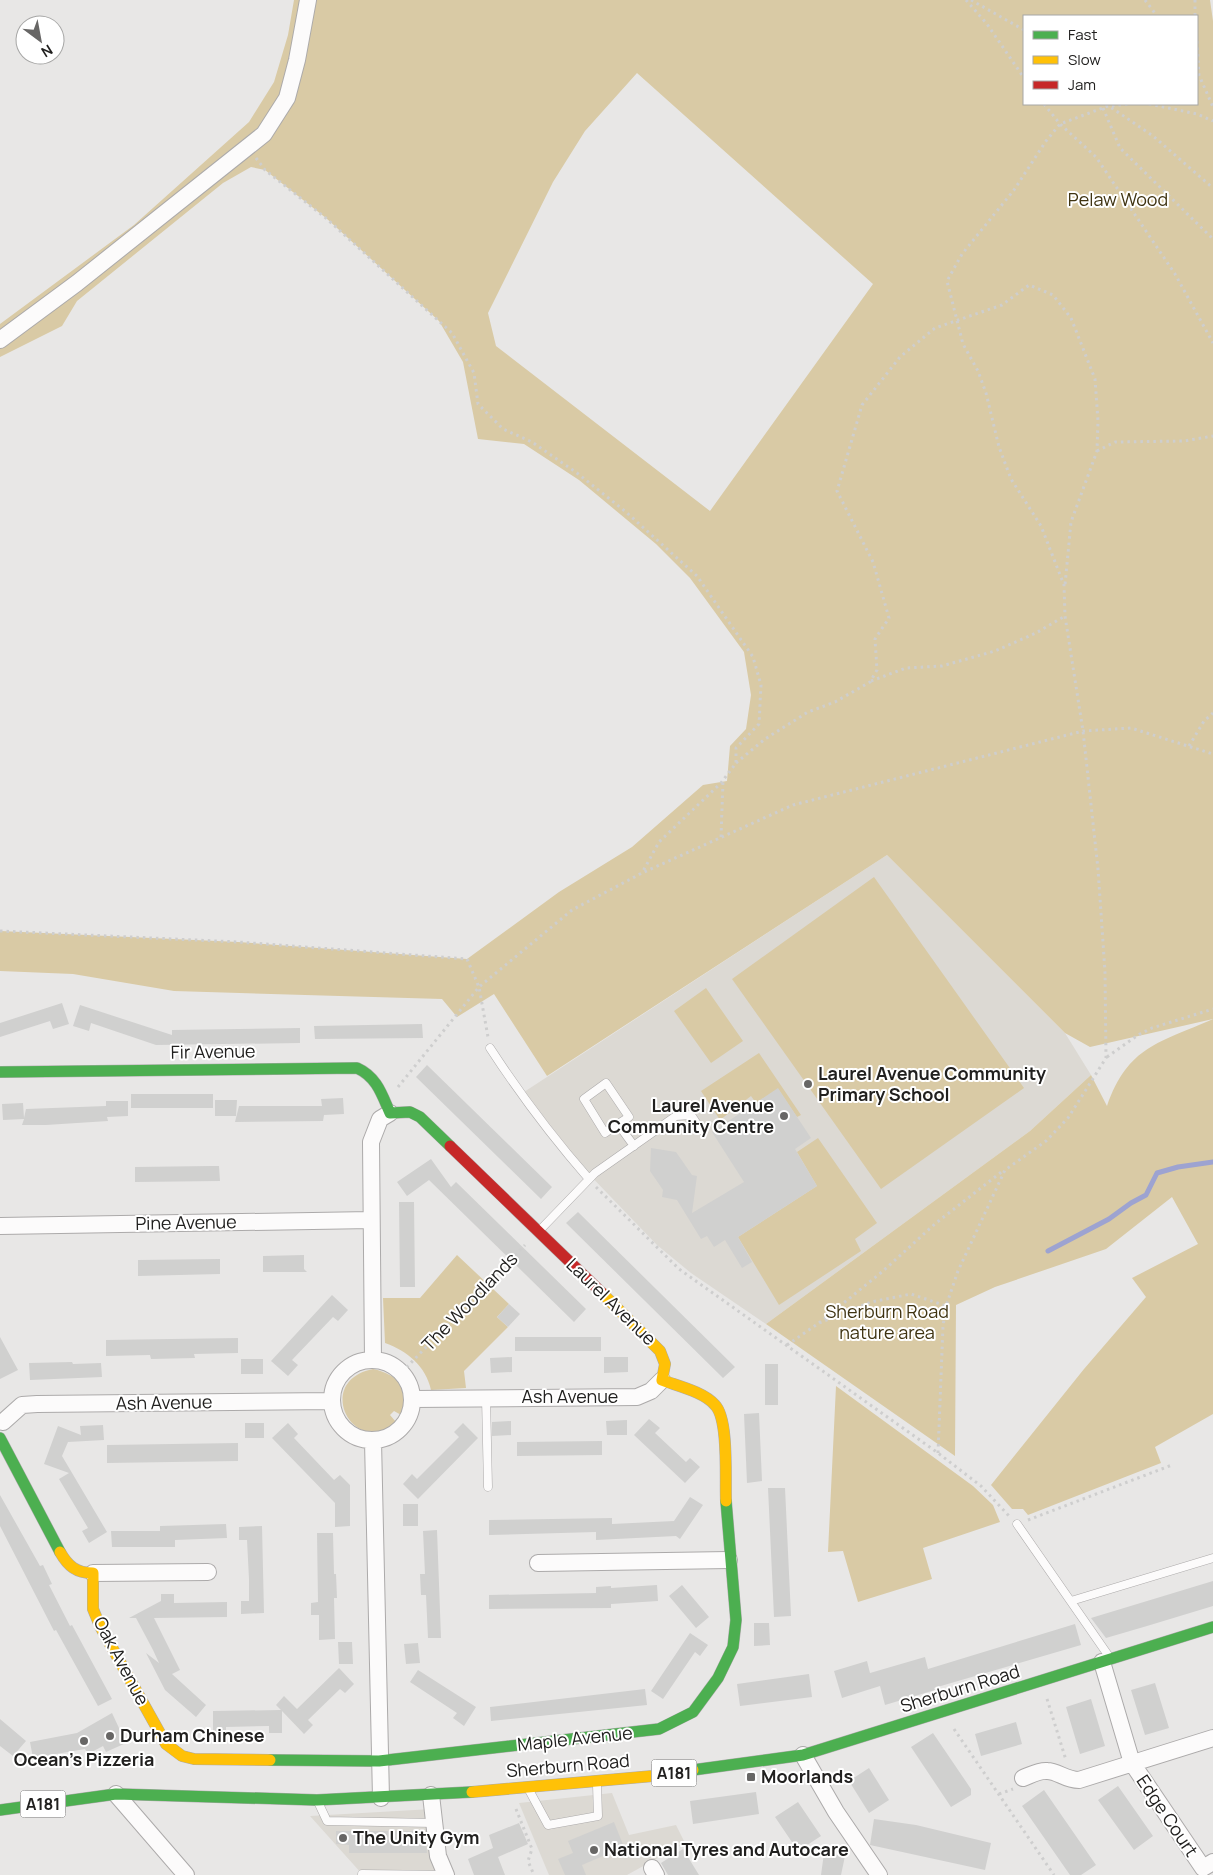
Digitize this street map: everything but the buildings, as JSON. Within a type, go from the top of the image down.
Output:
[{"type":"street","points":[[0,340],[77,283],[264,134],[287,98],[297,60],[308,0]]},
{"type":"street","name":"Fir Avenue","points":[[0,1072],[359,1068],[367,1071],[392,1108]]},
{"type":"street","points":[[373,1360],[371,1142],[380,1119],[392,1108]]},
{"type":"street","name":"Laurel Avenue","points":[[392,1108],[410,1112],[420,1117],[662,1352],[666,1369],[662,1380]]},
{"type":"street","name":"Pine Avenue","points":[[0,1226],[371,1220]]},
{"type":"street","points":[[373,1360],[387,1363],[402,1372],[410,1385],[413,1398],[410,1415],[402,1427],[390,1437],[373,1441],[348,1433],[339,1423],[332,1401],[334,1387],[343,1372],[358,1363],[373,1360]]},
{"type":"street","points":[[538,1563],[729,1560],[723,1422],[716,1405],[703,1397],[662,1380]]},
{"type":"street","name":"Ash Avenue","points":[[413,1398],[637,1397],[651,1391],[662,1380]]},
{"type":"street","name":"Ash Avenue","points":[[1,1429],[22,1406],[37,1404],[332,1401]]},
{"type":"street","points":[[1,1429],[68,1564],[81,1573],[208,1572]]},
{"type":"street","points":[[373,1441],[381,1798]]},
{"type":"street","name":"Maple Avenue","points":[[166,1744],[182,1756],[194,1759],[380,1761],[659,1730],[676,1723],[694,1711],[733,1650],[735,1615],[729,1560]]},
{"type":"street","name":"Oak Avenue","points":[[93,1574],[93,1609],[100,1626],[166,1744]]},
{"type":"street","name":"Sherburn Road","points":[[116,1794],[317,1800],[381,1798],[512,1789],[653,1776],[804,1755],[1213,1627]]},
{"type":"street","name":"Edge Court","points":[[1106,1661],[1132,1763],[1203,1868]]},
{"type":"street","name":"Edge Court","points":[[1072,1780],[1079,1780],[1213,1738]]},
{"type":"street","points":[[804,1755],[836,1812],[879,1875]]},
{"type":"street","points":[[1023,1778],[1046,1770],[1072,1780]]},
{"type":"street","points":[[116,1794],[186,1875]]},
{"type":"street","name":"A181","points":[[0,1810],[116,1794]]},
{"type":"street","points":[[431,1795],[438,1856],[446,1875]]},
{"type":"lane","points":[[490,1048],[521,1095],[559,1145],[589,1180]]},
{"type":"lane","points":[[606,1083],[629,1117],[618,1124],[605,1133],[584,1099],[606,1083]]},
{"type":"lane","points":[[538,1232],[589,1180],[676,1116],[691,1116],[701,1130]]},
{"type":"lane","points":[[618,1124],[634,1146]]},
{"type":"lane","points":[[486,1398],[488,1487]]},
{"type":"lane","points":[[1017,1524],[1070,1601],[1106,1661]]},
{"type":"lane","points":[[1070,1601],[1213,1558]]},
{"type":"lane","points":[[528,1787],[548,1825],[598,1816],[597,1781]]},
{"type":"lane","points":[[317,1800],[327,1821],[434,1823]]},
{"type":"lane","points":[[362,1874],[446,1875]]},
{"type":"path","points":[[966,0],[988,24],[1023,76]]},
{"type":"path","points":[[971,0],[1023,29]]},
{"type":"path","points":[[1145,0],[1156,15]]},
{"type":"path","points":[[1194,0],[1195,15]]},
{"type":"path","points":[[1198,73],[1213,107]]},
{"type":"path","points":[[1045,105],[1060,124],[1096,157],[1118,188],[1174,274],[1213,343]]},
{"type":"path","points":[[1064,585],[1041,526],[1011,479],[999,447],[986,393],[978,371],[963,344],[947,282],[962,254],[1014,190],[1046,141],[1060,124],[1107,105],[1153,136],[1213,188]]},
{"type":"path","points":[[1154,105],[1197,114],[1213,122]]},
{"type":"path","points":[[1103,108],[1120,148],[1213,239]]},
{"type":"path","points":[[250,147],[265,170],[327,219],[452,333],[474,373],[478,404],[503,429],[532,442],[577,473],[626,512],[697,576],[753,657],[761,685],[759,724],[736,748],[736,763]]},
{"type":"path","points":[[870,682],[877,670],[875,638],[889,618],[873,562],[838,491],[862,405],[900,357],[934,328],[1002,305],[1029,285],[1054,295],[1071,318],[1095,379],[1098,421],[1097,451],[1071,522],[1064,585],[1065,616],[1083,731],[1097,859],[1106,972],[1106,1058]]},
{"type":"path","points":[[1097,451],[1114,442],[1184,442],[1213,436]]},
{"type":"path","points":[[642,873],[659,842],[723,781],[736,763],[765,739],[808,712],[836,702],[870,682],[906,668],[942,666],[995,651],[1036,633],[1065,616]]},
{"type":"path","points":[[1189,746],[1204,721],[1213,712]]},
{"type":"path","points":[[392,1108],[405,1079],[479,987],[572,910],[642,873],[793,805],[1083,731],[1131,728],[1213,754]]},
{"type":"path","points":[[721,838],[723,781]]},
{"type":"path","points":[[0,932],[238,942],[467,959],[479,987],[490,1048]]},
{"type":"path","points":[[787,1345],[819,1323],[884,1271],[936,1223],[1046,1141],[1068,1118],[1106,1058],[1138,1035],[1152,1028],[1213,1009]]},
{"type":"path","points":[[938,1453],[943,1326],[946,1306],[958,1271],[1005,1170]]},
{"type":"path","points":[[589,1180],[679,1270],[938,1453],[980,1486],[1017,1524],[1172,1465]]},
{"type":"path","name":"The Woodlands","points":[[402,1372],[538,1232]]},
{"type":"path","points":[[819,1323],[871,1302],[911,1294],[946,1306]]},
{"type":"path","points":[[1042,1681],[1072,1780]]},
{"type":"path","points":[[943,1713],[1054,1875]]},
{"type":"path","points":[[512,1789],[513,1803],[532,1850],[528,1861],[534,1875]]},
{"type":"shaded area","name":"Laurel Avenue Community Primary School","points":[[887,855],[1065,1033],[1091,1075],[1030,1131],[766,1324],[691,1273],[657,1245],[584,1169],[524,1092]]},
{"type":"shaded area","points":[[612,1793],[629,1835],[676,1825],[685,1843],[627,1875],[549,1875],[519,1803]]},
{"type":"shaded area","points":[[432,1809],[446,1875],[362,1874],[310,1816]]},
{"type":"green space","name":"Pelaw Wood","points":[[294,0],[1210,0],[1213,21],[1213,1019],[1090,1047],[1065,1033],[887,855],[547,1076],[494,994],[457,1017],[442,999],[174,991],[73,974],[0,971],[0,931],[238,942],[467,959],[559,892],[632,847],[703,785],[727,781],[730,746],[746,729],[751,695],[744,652],[690,578],[656,544],[579,480],[524,444],[478,439],[463,362],[439,321],[326,218],[265,170],[251,167],[223,183],[77,301],[62,326],[0,357],[0,324],[134,225],[249,122],[274,82],[288,35]],"holes":[[[637,73],[873,284],[710,511],[496,346],[488,313],[553,182],[585,131]]]},
{"type":"green space","points":[[874,877],[1024,1088],[881,1189],[732,979]]},
{"type":"green space","points":[[706,988],[743,1041],[711,1063],[674,1011]]},
{"type":"green space","name":"Sherburn Road nature area","points":[[1213,1019],[1213,1414],[1155,1447],[1161,1463],[1028,1515],[1023,1509],[1012,1509],[991,1485],[1084,1369],[1146,1297],[1132,1278],[1198,1244],[1172,1197],[1106,1249],[995,1287],[956,1305],[955,1456],[766,1324],[1030,1131],[1091,1075],[1107,1106],[1115,1086],[1125,1070],[1136,1058],[1161,1041]]},
{"type":"green space","points":[[759,1053],[801,1115],[797,1117],[778,1089],[756,1103],[751,1096],[720,1120],[701,1091]]},
{"type":"green space","points":[[818,1138],[877,1223],[855,1239],[861,1251],[779,1305],[738,1237],[817,1186],[797,1152]]},
{"type":"green space","points":[[457,1255],[509,1304],[497,1317],[508,1327],[464,1371],[466,1388],[431,1390],[425,1374],[414,1360],[401,1350],[385,1343],[383,1298],[420,1298]]},
{"type":"green space","points":[[373,1369],[382,1371],[396,1379],[405,1391],[406,1407],[403,1416],[394,1411],[390,1415],[396,1422],[380,1431],[366,1431],[354,1425],[346,1414],[343,1401],[345,1388],[355,1376]]},
{"type":"green space","points":[[836,1386],[973,1486],[993,1505],[1000,1522],[923,1548],[932,1579],[858,1602],[843,1551],[828,1552]]},
{"type":"waterway","points":[[1048,1251],[1109,1219],[1146,1195],[1157,1173],[1178,1167],[1213,1162]]},
{"type":"traffic: fast","points":[[0,1072],[357,1068],[374,1081],[390,1113],[410,1112],[420,1117],[450,1146]]},
{"type":"traffic: fast","points":[[0,1438],[60,1552]]},
{"type":"traffic: fast","points":[[270,1760],[379,1761],[659,1729],[693,1712],[718,1678],[733,1647],[736,1620],[726,1501]]},
{"type":"traffic: fast","points":[[693,1770],[803,1755],[1213,1627]]},
{"type":"traffic: fast","points":[[0,1810],[116,1794],[317,1800],[472,1792]]},
{"type":"traffic: slow","points":[[602,1293],[660,1351],[665,1364],[662,1380],[704,1396],[715,1405],[719,1412],[724,1436],[726,1501]]},
{"type":"traffic: slow","points":[[60,1552],[73,1568],[82,1572],[93,1573],[93,1609],[100,1626],[166,1744],[182,1756],[194,1759],[270,1760]]},
{"type":"traffic: slow","points":[[472,1792],[653,1776],[693,1770]]},
{"type":"traffic: jam","points":[[450,1146],[602,1293]]},
{"type":"place","name":"Laurel Avenue Community Primary School","points":[[808,1084]]},
{"type":"place","name":"Laurel Avenue Community Centre","points":[[784,1116]]},
{"type":"place","name":"Durham Chinese","points":[[110,1736]]},
{"type":"place","name":"Ocean's Pizzeria","points":[[84,1741]]},
{"type":"place","name":"Moorlands","points":[[751,1777]]},
{"type":"place","name":"The Unity Gym","points":[[343,1838]]},
{"type":"place","name":"National Tyres and Autocare","points":[[594,1850]]}]
